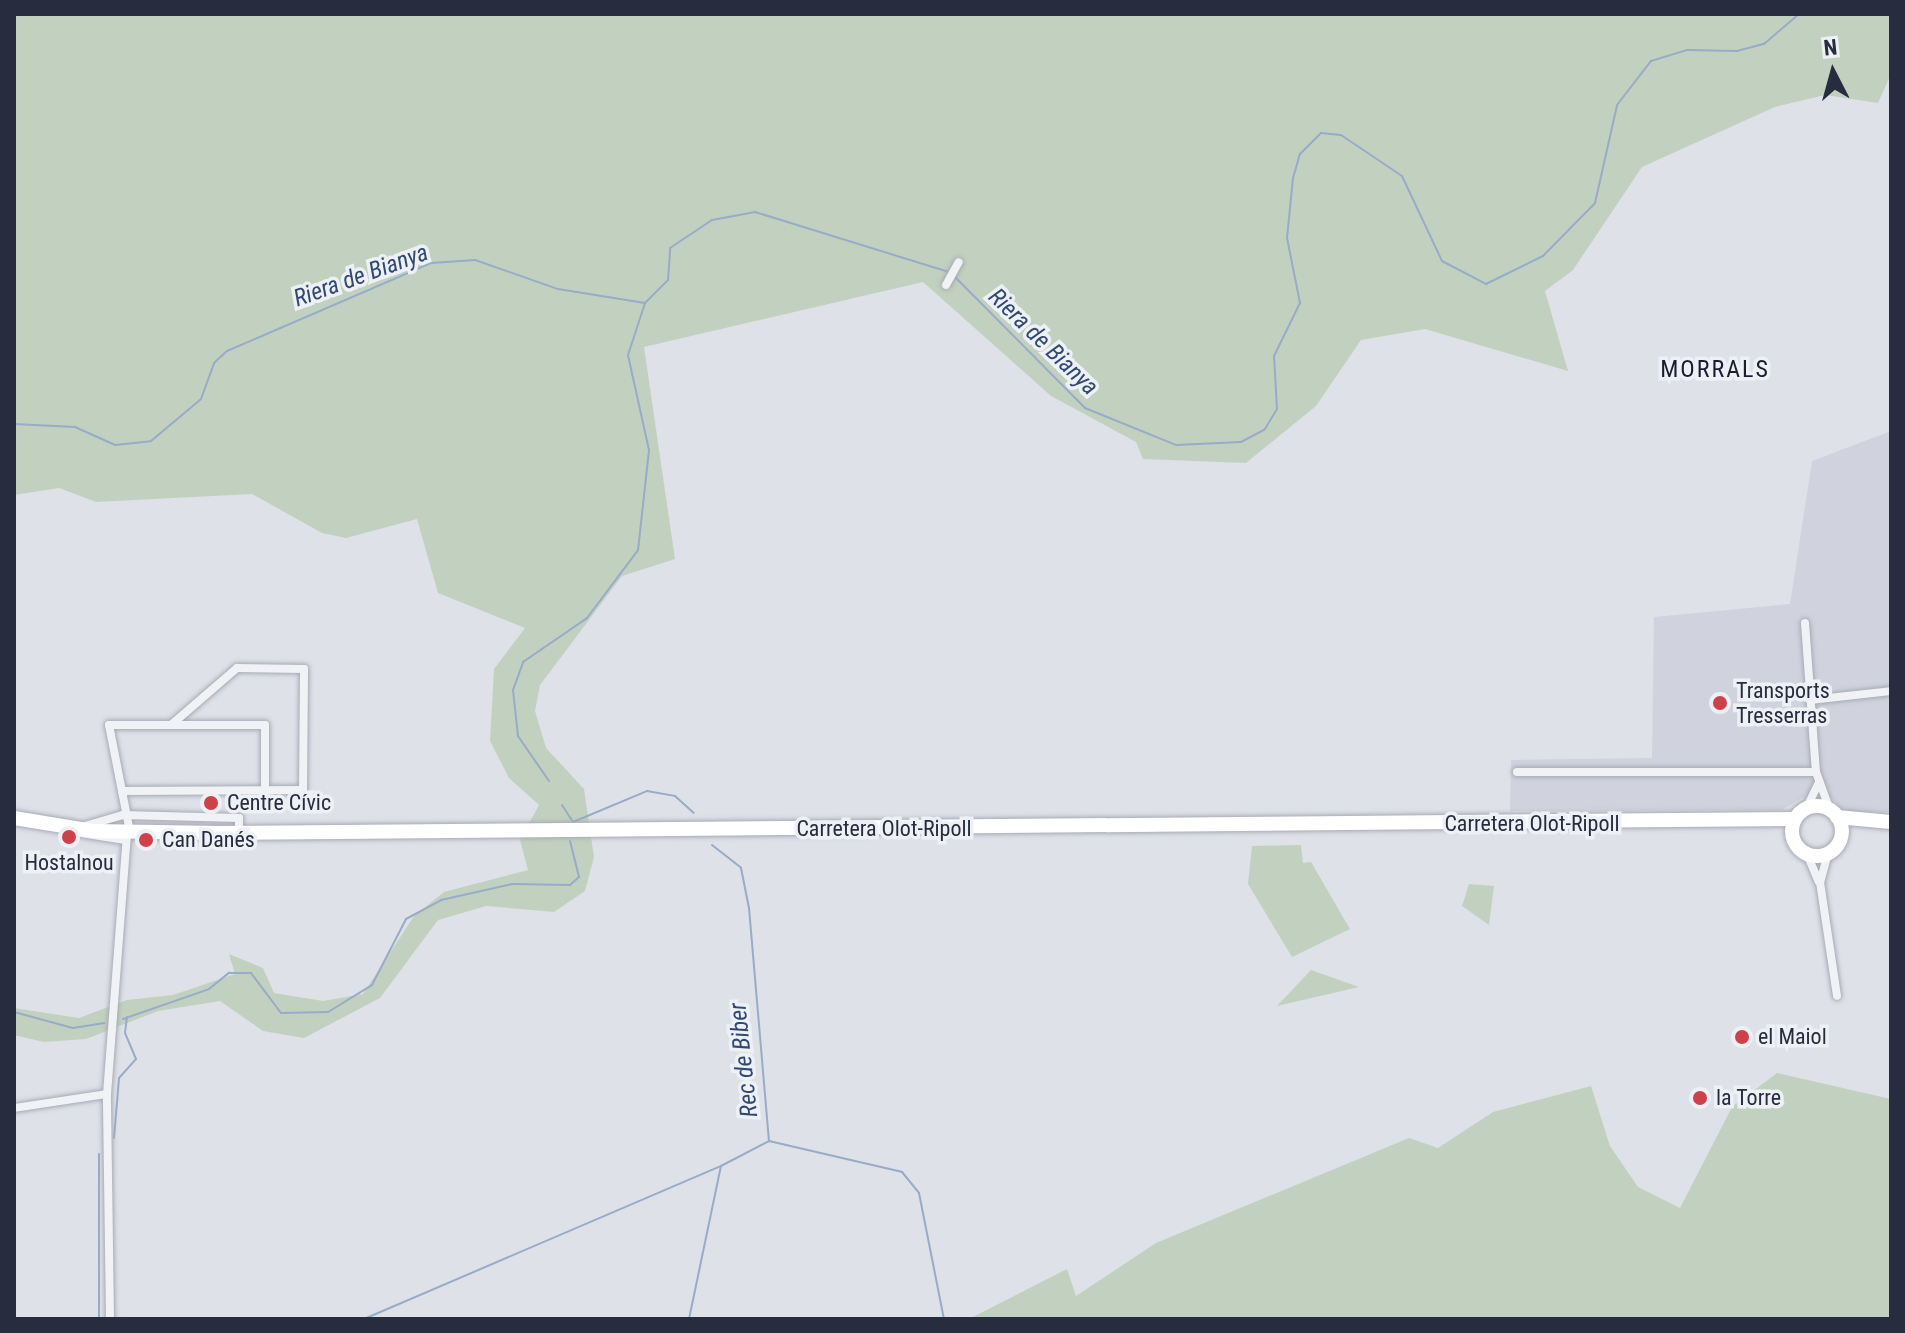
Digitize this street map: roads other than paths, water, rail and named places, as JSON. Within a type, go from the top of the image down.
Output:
[{"type":"main road","name":"Carretera Olot-Ripoll","points":[[14,818],[77,829],[239,832],[1755,823],[1800,814],[1833,814]]},
{"type":"main road","points":[[1800,814],[1792,838],[1807,854],[1834,847],[1884,822]]},
{"type":"main road","points":[[1834,847],[1833,814],[1884,822]]},
{"type":"main road","name":"Carretera Olot-Ripoll","points":[[1755,823],[1792,838]]},
{"type":"street","points":[[946,285],[959,262]]},
{"type":"street","points":[[1805,623],[1816,772],[1818,784],[1833,814]]},
{"type":"street","points":[[122,791],[303,790],[304,669],[237,668],[171,725]]},
{"type":"street","points":[[1810,700],[1891,691]]},
{"type":"street","points":[[110,1319],[107,1094],[124,803],[109,725],[265,725],[265,790]]},
{"type":"street","points":[[1517,772],[1816,772]]},
{"type":"street","points":[[1800,814],[1818,784]]},
{"type":"street","points":[[123,831],[129,816],[124,803]]},
{"type":"street","points":[[123,831],[129,816]]},
{"type":"street","points":[[129,816],[239,818],[239,832]]},
{"type":"street","points":[[61,826],[80,839],[123,831]]},
{"type":"street","points":[[1820,882],[1834,847]]},
{"type":"street","points":[[1807,854],[1820,882],[1837,996]]},
{"type":"street","points":[[14,1108],[107,1094]]},
{"type":"waterway","name":"Riera de Bianya","points":[[954,276],[1085,408],[1176,445],[1241,442],[1265,429],[1277,409],[1274,356],[1300,303],[1287,238],[1293,178],[1300,154],[1321,133],[1341,135],[1402,176],[1442,261],[1486,284],[1543,256],[1595,203],[1617,105],[1651,61],[1687,50],[1737,51],[1764,44],[1799,14]]},
{"type":"waterway","name":"Riera de Bianya","points":[[14,424],[75,427],[115,445],[151,441],[201,399],[214,363],[227,351],[431,263],[475,260],[558,289],[645,303],[668,280],[670,248],[712,220],[755,212],[949,272]]},
{"type":"waterway","points":[[549,781],[518,736],[513,690],[523,662],[587,618],[638,550],[649,450],[628,355],[645,303]]},
{"type":"waterway","points":[[562,805],[573,822],[647,791],[675,796],[694,813]]},
{"type":"waterway","points":[[123,1019],[209,989],[229,973],[251,973],[281,1013],[328,1012],[372,985],[406,919],[441,900],[512,884],[570,885],[579,877],[570,841]]},
{"type":"waterway","name":"Rec de Biber","points":[[712,845],[741,868],[749,908],[769,1141],[902,1172],[919,1193],[944,1319]]},
{"type":"waterway","points":[[14,1012],[73,1028],[105,1023]]},
{"type":"waterway","points":[[114,1138],[119,1078],[136,1059],[125,1033],[127,1017]]},
{"type":"waterway","points":[[689,1319],[721,1166],[769,1141]]},
{"type":"waterway","points":[[99,1154],[99,1319]]},
{"type":"waterway","points":[[364,1319],[721,1166]]},
{"type":"place","name":"Transports Tresserras","points":[[1720,703]]},
{"type":"place","name":"Centre Cívic","points":[[211,803]]},
{"type":"place","name":"Hostalnou","points":[[69,837]]},
{"type":"place","name":"Can Danés","points":[[146,840]]},
{"type":"place","name":"el Maiol","points":[[1742,1037]]},
{"type":"place","name":"la Torre","points":[[1700,1098]]},
{"type":"district","name":"MORRALS","points":[[1715,370]]}]
